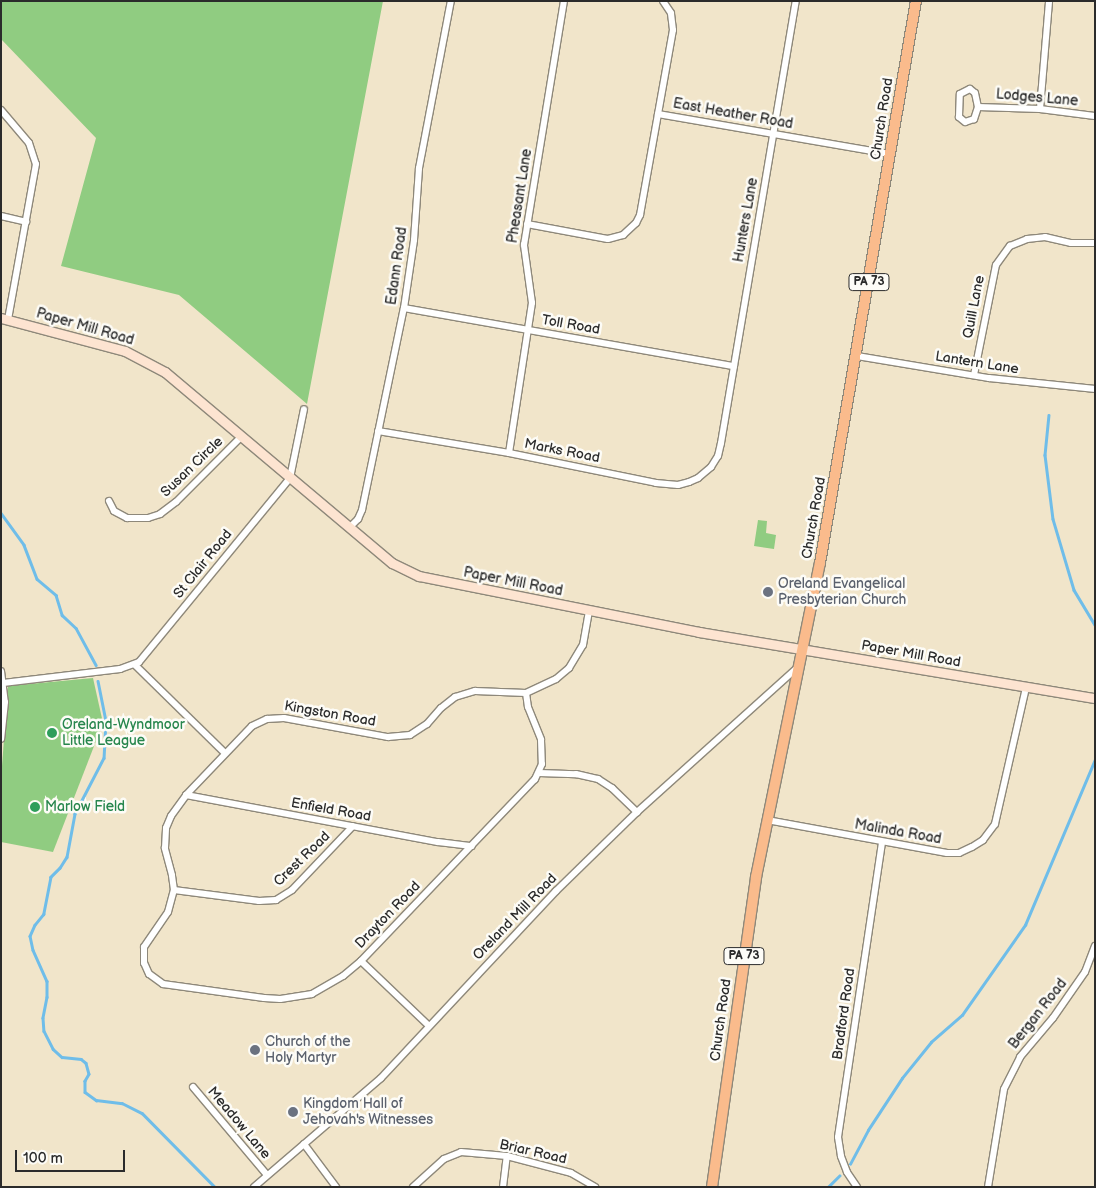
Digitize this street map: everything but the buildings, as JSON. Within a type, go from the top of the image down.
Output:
[{"type":"main road","name":"Church Road","points":[[712,1187],[738,993],[766,820],[820,563],[857,356],[916,1]]},
{"type":"street","name":"Edann Road","points":[[349,528],[358,519],[362,510],[404,308],[414,240],[419,168],[451,1]]},
{"type":"street","name":"Pheasant Lane","points":[[509,453],[532,303],[524,257],[527,224],[564,1]]},
{"type":"street","name":"East Heather Road","points":[[663,1],[671,13],[672,30],[658,114],[890,154]]},
{"type":"street","name":"Hunters Lane","points":[[721,443],[796,1]]},
{"type":"street","points":[[1040,109],[1049,1]]},
{"type":"street","name":"Lodges Lane","points":[[970,90],[976,93],[978,107],[971,121],[965,122],[960,120],[962,91],[970,90]]},
{"type":"street","name":"Lodges Lane","points":[[978,107],[1040,109],[1095,116]]},
{"type":"street","points":[[1,110],[29,143],[34,155],[36,170],[4,319]]},
{"type":"street","points":[[527,224],[608,239],[618,237],[631,230],[640,215],[658,114]]},
{"type":"street","points":[[1,216],[26,222]]},
{"type":"street","name":"Quill Lane","points":[[974,375],[996,265],[1010,246],[1027,239],[1045,237],[1071,243],[1095,242]]},
{"type":"street","name":"Toll Road","points":[[404,308],[734,366]]},
{"type":"street","name":"Paper Mill Road","points":[[4,319],[125,351],[165,372],[392,563],[414,574],[444,583],[590,611],[801,649],[1095,698]]},
{"type":"street","name":"Lantern Lane","points":[[857,356],[974,375],[1095,389]]},
{"type":"street","points":[[290,478],[304,409]]},
{"type":"street","name":"Marks Road","points":[[378,431],[509,453],[656,483],[678,485],[698,478],[710,467],[718,456],[721,443]]},
{"type":"street","name":"Susan Circle","points":[[108,501],[114,511],[127,518],[148,518],[160,514],[176,502],[241,437]]},
{"type":"street","name":"St Clair Road","points":[[135,665],[290,478]]},
{"type":"street","name":"Kingston Road","points":[[144,963],[144,947],[168,912],[174,890],[172,875],[164,848],[165,834],[171,816],[186,795],[252,726],[272,718],[284,718],[388,737],[400,737],[420,730],[452,700],[470,692],[526,693],[549,684],[569,668],[583,645],[590,611]]},
{"type":"street","points":[[3,683],[120,669],[135,665],[225,753]]},
{"type":"street","name":"Oreland Mill Road","points":[[254,1187],[381,1078],[556,891],[637,812],[797,668]]},
{"type":"street","points":[[1,671],[5,702],[1,739]]},
{"type":"street","name":"Malinda Road","points":[[766,820],[947,853],[960,852],[983,840],[995,824],[1026,687]]},
{"type":"street","name":"Drayton Road","points":[[144,963],[149,974],[163,984],[264,998],[303,996],[320,990],[361,961],[529,788],[539,773],[543,759],[541,740],[528,707],[526,693]]},
{"type":"street","points":[[539,773],[576,774],[598,779],[612,788],[637,812]]},
{"type":"street","name":"Enfield Road","points":[[186,795],[472,846]]},
{"type":"street","name":"Crest Road","points":[[174,890],[259,901],[276,900],[292,890],[353,826]]},
{"type":"street","name":"Bradford Road","points":[[857,1187],[847,1172],[841,1156],[838,1137],[882,842]]},
{"type":"street","name":"Bergan Road","points":[[988,1187],[1004,1089],[1020,1057],[1053,1018],[1085,972],[1095,946]]},
{"type":"street","points":[[361,961],[429,1026]]},
{"type":"street","name":"Meadow Lane","points":[[193,1088],[267,1176]]},
{"type":"street","points":[[304,1144],[336,1187]]},
{"type":"street","name":"Briar Road","points":[[413,1187],[444,1159],[461,1152],[507,1156],[571,1173],[595,1187]]},
{"type":"street","points":[[503,1187],[507,1156]]},
{"type":"green space","points":[[1,1],[383,1],[307,404],[179,295],[61,266],[96,138],[1,39]]},
{"type":"green space","points":[[758,520],[767,521],[766,533],[776,535],[774,549],[754,546]]},
{"type":"green space","name":"Marlow Field","points":[[93,678],[103,723],[53,852],[1,842],[1,779],[8,686]]},
{"type":"waterway","points":[[1049,415],[1045,455],[1053,519],[1074,590],[1095,625]]},
{"type":"waterway","points":[[1,513],[24,545],[37,579],[56,595],[62,615],[76,628],[96,665]]},
{"type":"waterway","points":[[98,681],[106,721],[104,758],[75,814],[67,857],[51,877],[44,914],[35,925],[30,936],[33,950],[47,981],[47,997],[43,1018],[44,1031],[53,1049],[62,1057],[81,1059],[86,1063],[89,1074],[85,1081],[85,1092],[96,1100],[122,1103],[142,1113],[215,1187]]},
{"type":"waterway","points":[[850,1164],[868,1130],[902,1078],[931,1042],[962,1015],[1025,925],[1095,759]]},
{"type":"waterway","points":[[828,1187],[839,1176]]},
{"type":"place","name":"Oreland Evangelical Presbyterian Church","points":[[768,592]]},
{"type":"place","name":"Oreland-Wyndmoor Little League","points":[[52,733]]},
{"type":"place","name":"Marlow Field","points":[[35,807]]},
{"type":"place","name":"Church of the Holy Martyr","points":[[255,1050]]},
{"type":"place","name":"Kingdom Hall of Jehovah's Witnesses","points":[[293,1112]]}]
